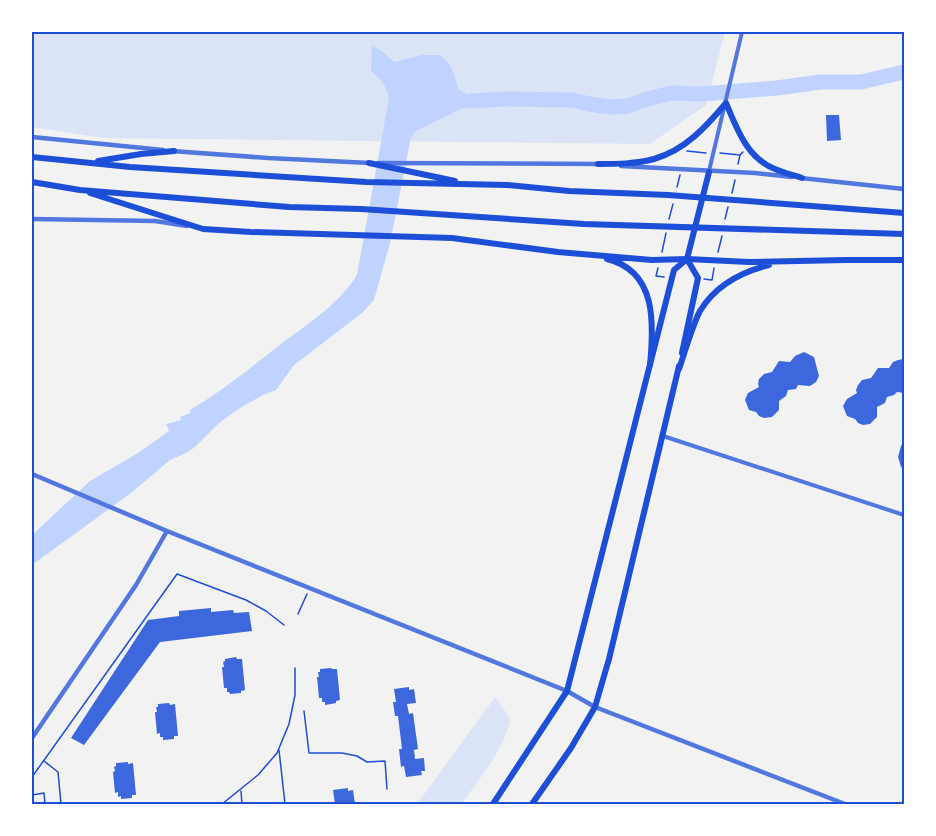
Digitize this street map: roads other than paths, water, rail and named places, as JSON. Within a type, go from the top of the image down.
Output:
[{"type":"main road","points":[[598,164],[652,160],[670,153],[705,128],[726,103],[741,137],[756,157],[773,169],[802,178]]},
{"type":"main road","points":[[89,163],[174,151]]},
{"type":"main road","points":[[32,157],[130,167],[366,182],[507,185],[904,213]]},
{"type":"main road","points":[[369,163],[468,184]]},
{"type":"main road","points":[[493,804],[567,690],[674,270],[687,259],[709,172]]},
{"type":"main road","points":[[32,182],[80,190],[289,207],[361,209],[584,224],[904,234]]},
{"type":"main road","points":[[80,190],[203,229],[452,238],[652,260],[749,262],[904,260]]},
{"type":"main road","points":[[585,254],[616,261],[640,281],[647,293],[652,319],[653,339],[650,365]]},
{"type":"main road","points":[[532,804],[571,748],[595,707],[609,659],[679,369],[698,278],[687,259]]},
{"type":"main road","points":[[679,369],[700,312],[712,294],[746,272],[783,261]]},
{"type":"street","points":[[709,172],[742,32]]},
{"type":"street","points":[[32,138],[268,158],[369,163],[598,164],[754,173],[904,189]]},
{"type":"street","points":[[32,219],[155,222],[203,229]]},
{"type":"street","points":[[663,436],[904,515]]},
{"type":"street","points":[[32,474],[167,531],[567,690],[595,707],[844,804]]},
{"type":"street","points":[[32,738],[136,585],[167,531]]},
{"type":"water","points":[[372,46],[382,51],[394,62],[422,55],[440,55],[451,67],[459,90],[471,96],[492,96],[490,105],[461,109],[416,131],[411,137],[390,243],[374,300],[362,313],[294,365],[276,390],[263,395],[230,415],[195,447],[170,460],[131,493],[32,565],[32,535],[90,481],[138,453],[169,431],[166,424],[181,420],[180,417],[190,413],[190,410],[225,387],[312,321],[341,295],[357,275],[389,98],[383,83],[371,71]]},
{"type":"waterway","points":[[471,101],[573,100],[611,107],[628,106],[671,93],[702,94],[820,82],[861,82],[904,72]]}]
